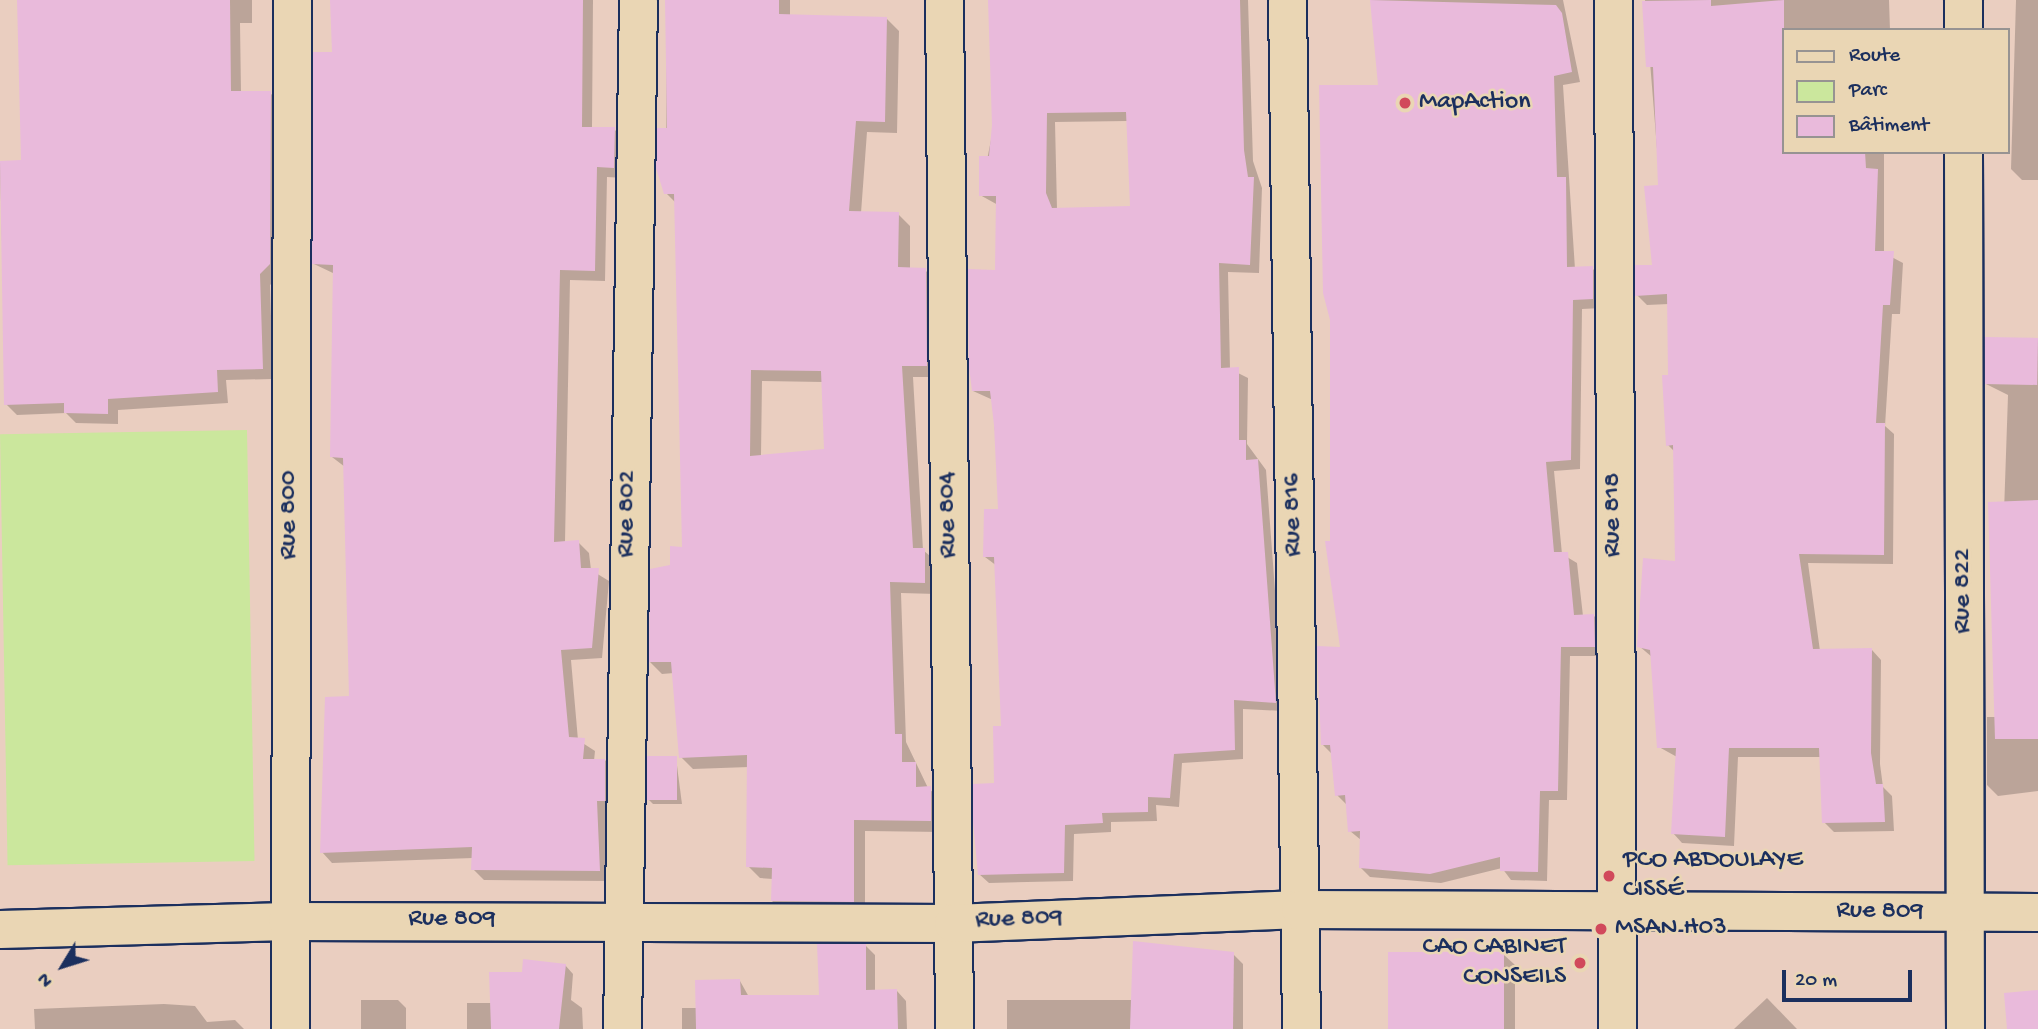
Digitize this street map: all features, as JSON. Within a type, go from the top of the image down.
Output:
[{"type":"street","name":"Rue 800","points":[[290,1029],[287,920],[292,0]]},
{"type":"street","name":"Rue 802","points":[[622,1029],[621,919],[638,0]]},
{"type":"street","name":"Rue 804","points":[[944,0],[954,1029]]},
{"type":"street","name":"Rue 816","points":[[1287,0],[1301,1029]]},
{"type":"street","name":"Rue 818","points":[[1613,0],[1617,1029]]},
{"type":"street","points":[[1963,0],[1963,28]]},
{"type":"street","name":"Rue 822","points":[[1963,154],[1965,1029]]},
{"type":"street","name":"Rue 809","points":[[0,929],[287,920],[621,919],[953,923],[1300,909],[2038,912]]},
{"type":"green space","points":[[247,430],[255,861],[8,865],[0,434]]},
{"type":"building","points":[[17,0],[230,0],[231,91],[271,91],[270,264],[260,274],[263,369],[217,370],[218,392],[108,399],[108,414],[64,413],[64,403],[4,405],[0,161],[21,160]]},
{"type":"building","points":[[330,0],[583,0],[582,127],[615,127],[614,168],[597,167],[595,271],[560,270],[554,542],[579,540],[581,568],[599,568],[592,648],[561,650],[569,737],[585,738],[583,759],[605,759],[605,801],[597,801],[600,871],[471,870],[472,847],[320,853],[325,697],[349,696],[343,458],[330,457],[333,265],[312,264],[313,52],[332,52]]},
{"type":"building","points":[[665,0],[779,0],[779,14],[887,17],[885,122],[856,121],[849,211],[899,212],[898,267],[926,268],[927,366],[902,366],[913,548],[925,548],[925,583],[890,582],[895,734],[902,734],[902,762],[916,762],[916,787],[931,786],[931,821],[854,820],[854,902],[771,901],[772,868],[746,867],[747,755],[679,758],[671,662],[649,662],[650,569],[670,565],[670,546],[682,547],[674,194],[664,194],[656,168],[657,128],[667,128]],"holes":[[[751,370],[821,371],[824,449],[750,456]]]},
{"type":"building","points":[[988,0],[1240,0],[1244,150],[1248,177],[1254,177],[1250,265],[1219,263],[1221,368],[1239,367],[1239,440],[1246,440],[1246,460],[1258,459],[1276,703],[1234,700],[1235,750],[1174,754],[1170,798],[1148,797],[1148,812],[1102,813],[1103,823],[1065,825],[1064,873],[978,875],[973,784],[994,783],[993,726],[1001,726],[994,557],[983,557],[984,509],[998,509],[990,391],[972,391],[969,367],[968,269],[995,270],[996,196],[979,196],[979,156],[989,156],[992,125]],"holes":[[[1126,112],[1130,206],[1052,208],[1046,193],[1047,113]]]},
{"type":"building","points":[[1370,0],[1556,5],[1562,13],[1572,72],[1554,76],[1557,177],[1566,177],[1567,267],[1593,266],[1593,299],[1573,300],[1571,460],[1546,462],[1554,552],[1568,552],[1574,615],[1594,614],[1595,647],[1561,647],[1558,791],[1540,791],[1538,872],[1500,871],[1500,857],[1430,874],[1359,868],[1360,831],[1348,832],[1345,795],[1335,796],[1330,745],[1321,745],[1317,646],[1340,647],[1325,541],[1330,541],[1330,320],[1323,293],[1319,85],[1378,85]]},
{"type":"building","points":[[1711,0],[1711,6],[1784,0],[1783,154],[1865,154],[1866,168],[1878,169],[1875,251],[1894,251],[1890,305],[1883,305],[1876,423],[1885,423],[1884,555],[1799,554],[1813,649],[1872,648],[1871,753],[1876,784],[1883,784],[1885,822],[1822,823],[1819,748],[1729,748],[1725,837],[1671,834],[1676,748],[1657,748],[1650,650],[1637,647],[1643,558],[1675,561],[1673,445],[1666,446],[1662,375],[1668,375],[1667,294],[1635,296],[1635,265],[1652,265],[1644,186],[1658,185],[1653,67],[1646,67],[1642,1]]},
{"type":"building","points":[[1984,337],[2038,338],[2037,385],[1983,384]]},
{"type":"building","points":[[2038,500],[2038,739],[1995,739],[1988,502]]},
{"type":"building","points":[[647,756],[677,756],[677,800],[647,800]]},
{"type":"building","points":[[1133,941],[1234,952],[1233,1029],[1130,1029]]},
{"type":"building","points":[[817,944],[866,944],[866,990],[897,989],[898,1029],[696,1029],[695,980],[740,979],[741,995],[819,995]]},
{"type":"building","points":[[1388,952],[1504,952],[1504,1029],[1388,1029]]},
{"type":"building","points":[[523,959],[566,964],[559,1029],[491,1029],[489,972],[522,972]]},
{"type":"building","points":[[2038,990],[2038,1029],[2007,1029],[2004,993]]},
{"type":"place","name":"MapAction","points":[[1405,103]]},
{"type":"place","name":"PCO ABDOULAYE CISSÉ","points":[[1609,876]]},
{"type":"place","name":"MSAN H03","points":[[1601,929]]},
{"type":"place","name":"CAO CABINET CONSEILS","points":[[1580,963]]}]
